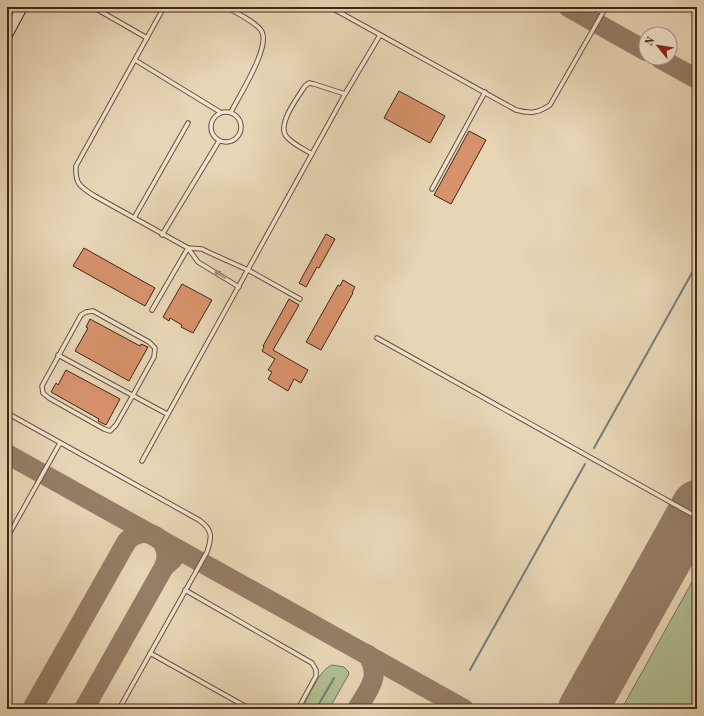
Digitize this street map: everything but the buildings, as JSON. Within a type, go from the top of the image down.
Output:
[{"type":"street","points":[[7,35],[22,7]]},
{"type":"lane","points":[[93,7],[147,38]]},
{"type":"lane","points":[[164,7],[76,166],[75,174],[78,183],[83,189],[162,235],[188,248],[208,252],[248,270],[300,300]]},
{"type":"lane","points":[[226,7],[257,26],[262,31],[264,39],[262,52],[231,112]]},
{"type":"lane","points":[[330,7],[516,110],[526,113],[539,112],[550,105],[606,7]]},
{"type":"lane","points":[[142,461],[345,94],[380,35]]},
{"type":"lane","points":[[135,60],[220,112]]},
{"type":"lane","points":[[312,154],[290,140],[285,135],[283,129],[285,119],[305,86],[309,84],[314,84],[345,94]]},
{"type":"lane","points":[[432,189],[485,92]]},
{"type":"lane","points":[[226,111],[236,114],[242,124],[240,135],[231,142],[219,141],[212,132],[212,120],[220,112],[226,111]]},
{"type":"lane","points":[[134,218],[188,123]]},
{"type":"lane","points":[[162,235],[219,141]]},
{"type":"lane","points":[[188,248],[198,262],[239,287]]},
{"type":"lane","points":[[152,310],[188,248]]},
{"type":"lane","points":[[93,311],[149,342],[155,348],[154,357],[116,425],[110,431],[48,398],[43,393],[42,386],[58,355],[81,316],[86,312],[93,311]]},
{"type":"lane","points":[[377,338],[697,517]]},
{"type":"lane","points":[[58,355],[167,414]]},
{"type":"lane","points":[[7,413],[205,524],[209,529],[211,535],[207,552],[119,709]]},
{"type":"lane","points":[[7,538],[60,443]]},
{"type":"lane","points":[[185,590],[312,663],[316,670],[316,676],[298,709]]},
{"type":"lane","points":[[150,653],[250,709]]},
{"type":"green space","points":[[697,573],[697,709],[622,709],[626,701]]},
{"type":"green space","points":[[332,665],[344,667],[349,674],[329,709],[302,709],[323,672]]},
{"type":"waterway","points":[[594,448],[697,264]]},
{"type":"waterway","points":[[470,670],[585,464]]},
{"type":"waterway","points":[[316,709],[334,678]]},
{"type":"taxiway","points":[[568,7],[638,46]]},
{"type":"taxiway","points":[[673,66],[697,79]]},
{"type":"taxiway","points":[[7,454],[464,709]]},
{"type":"taxiway","points":[[32,709],[127,541],[135,535],[143,533],[157,537],[166,550],[164,567]]},
{"type":"taxiway","points":[[84,709],[164,567],[174,558]]},
{"type":"taxiway","points":[[357,709],[369,689],[374,676],[371,662],[367,654]]},
{"type":"runway","points":[[583,709],[697,505]]}]
